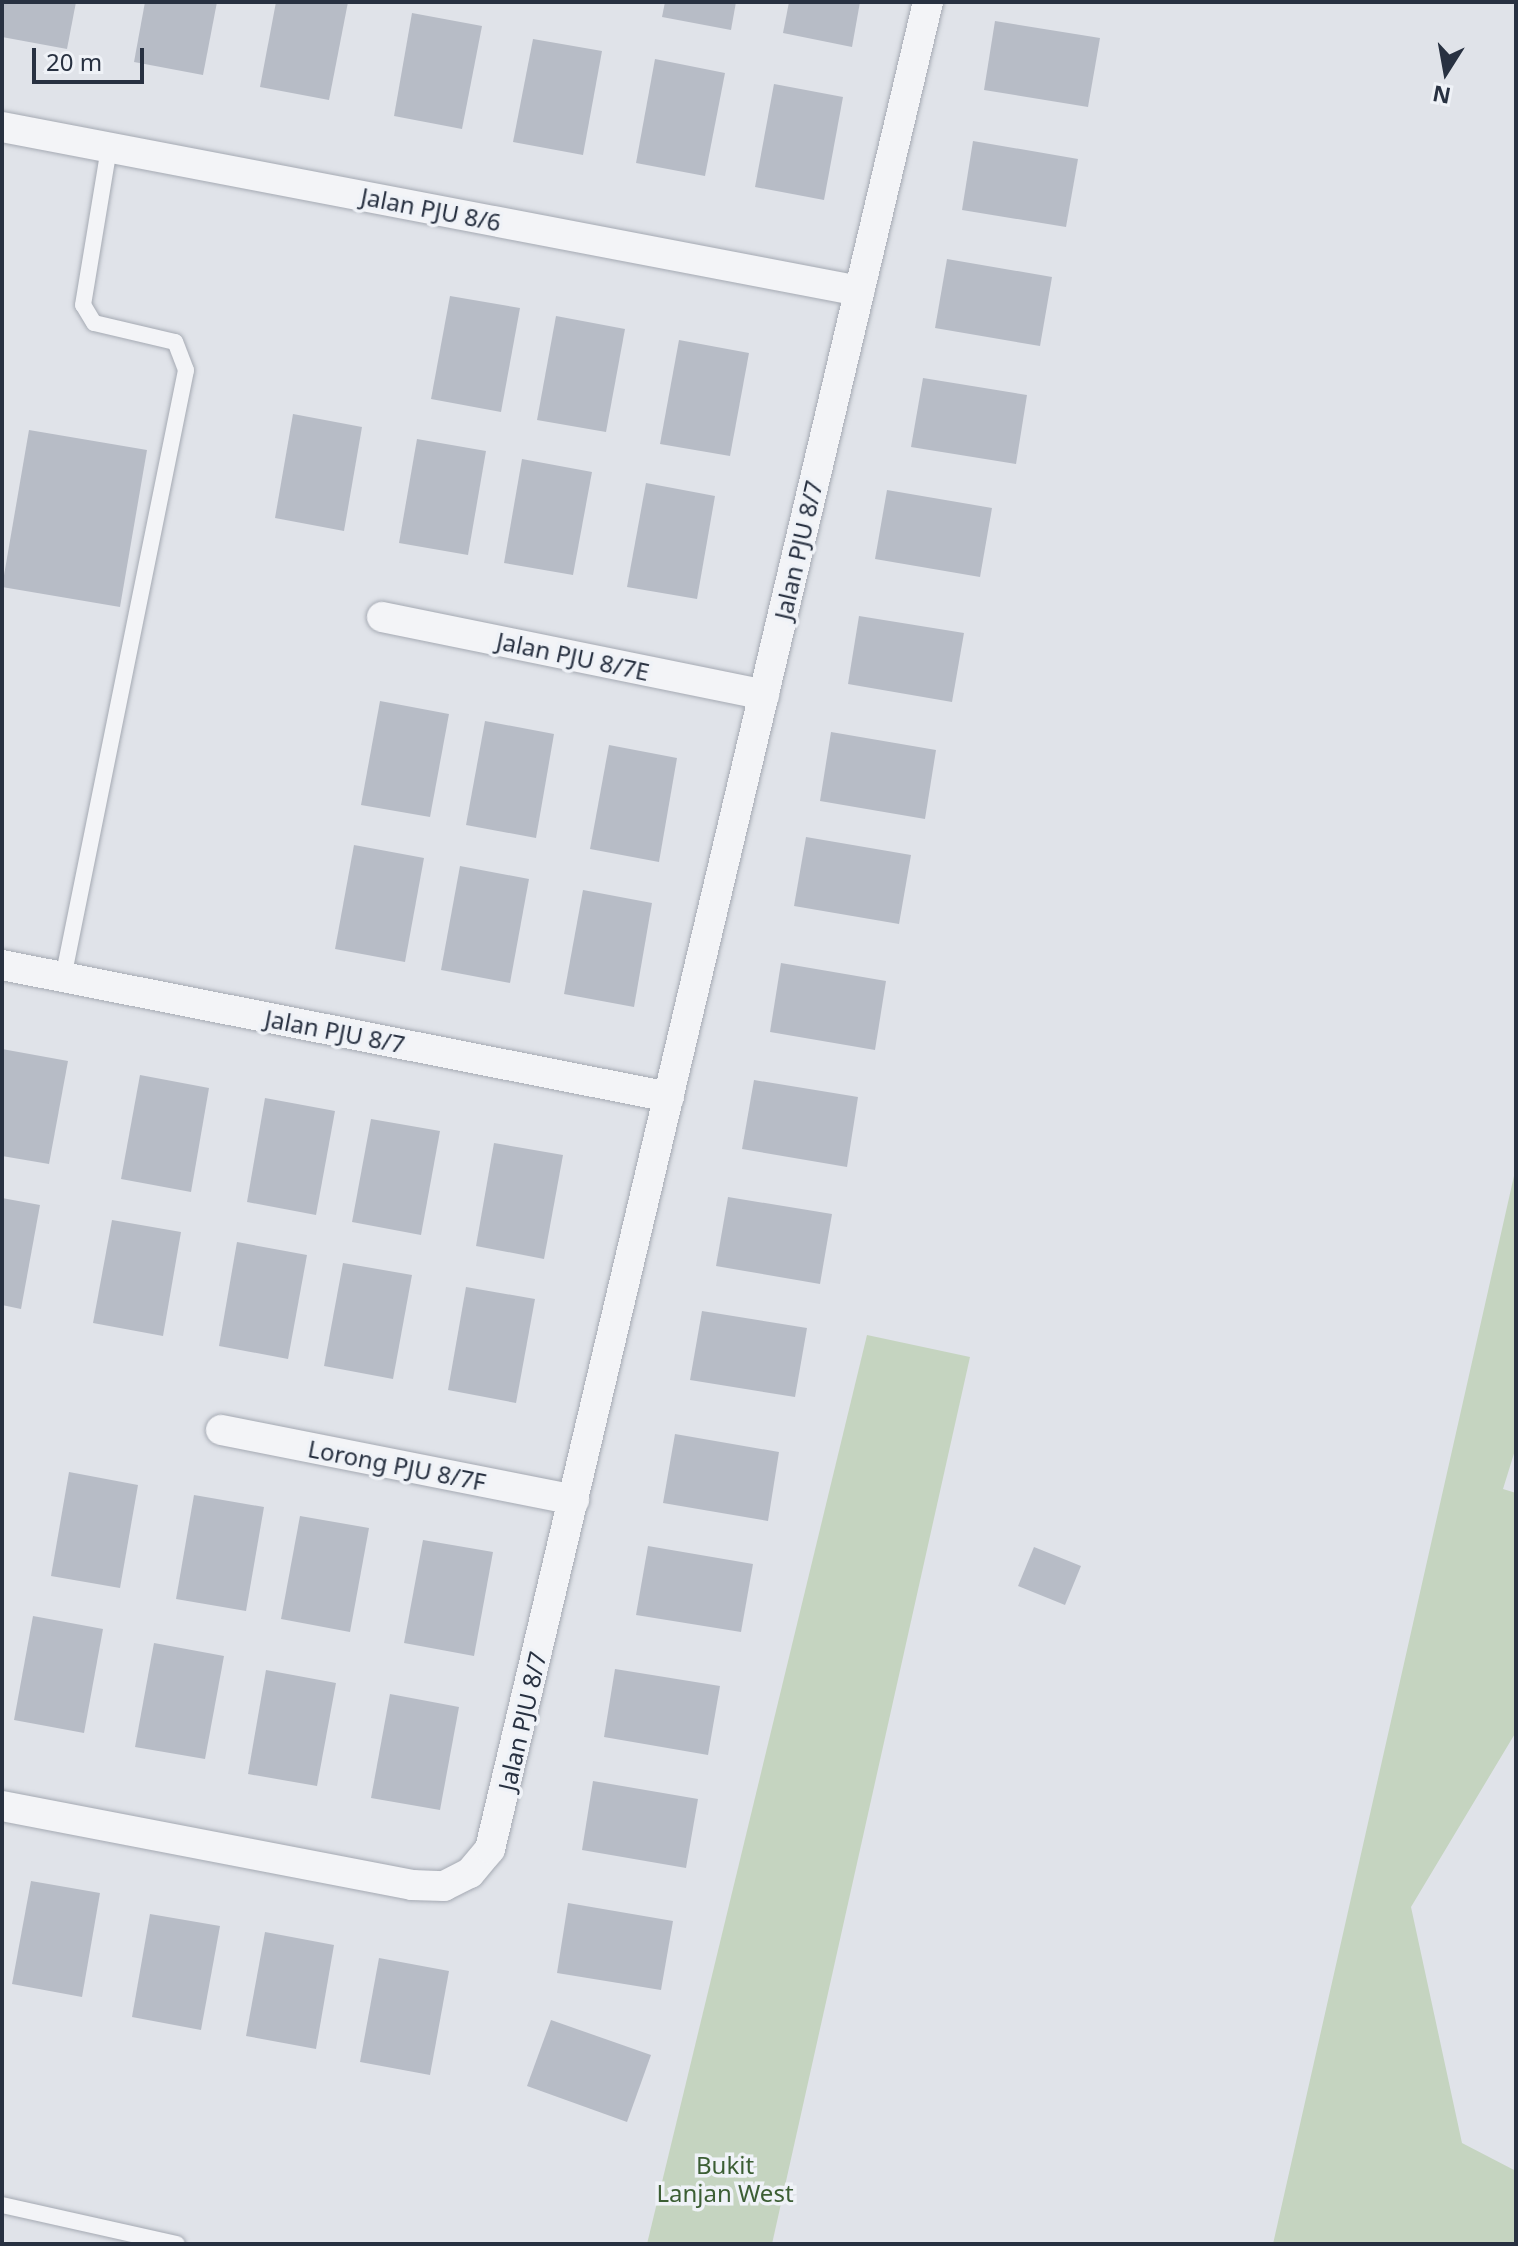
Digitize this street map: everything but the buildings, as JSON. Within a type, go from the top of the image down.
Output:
[{"type":"street","name":"Jalan PJU 8/7","points":[[2,1806],[412,1885],[444,1886],[470,1873],[490,1849],[928,2]]},
{"type":"street","name":"Jalan PJU 8/6","points":[[2,127],[859,291]]},
{"type":"street","name":"Jalan PJU 8/7E","points":[[382,617],[764,695]]},
{"type":"street","name":"Jalan PJU 8/7","points":[[2,965],[669,1097]]},
{"type":"street","name":"Lorong PJU 8/7F","points":[[221,1430],[574,1500]]},
{"type":"lane","points":[[63,978],[186,370],[175,342],[94,323],[83,305],[109,148]]},
{"type":"lane","points":[[2,2205],[177,2244]]},
{"type":"green space","points":[[1516,1167],[1516,1447],[1503,1489],[1516,1493],[1516,1732],[1411,1907],[1462,2143],[1516,2171],[1516,2244],[1273,2244]]},
{"type":"green space","name":"Bukit Lanjan West","points":[[867,1335],[970,1357],[772,2244],[647,2244]]}]
